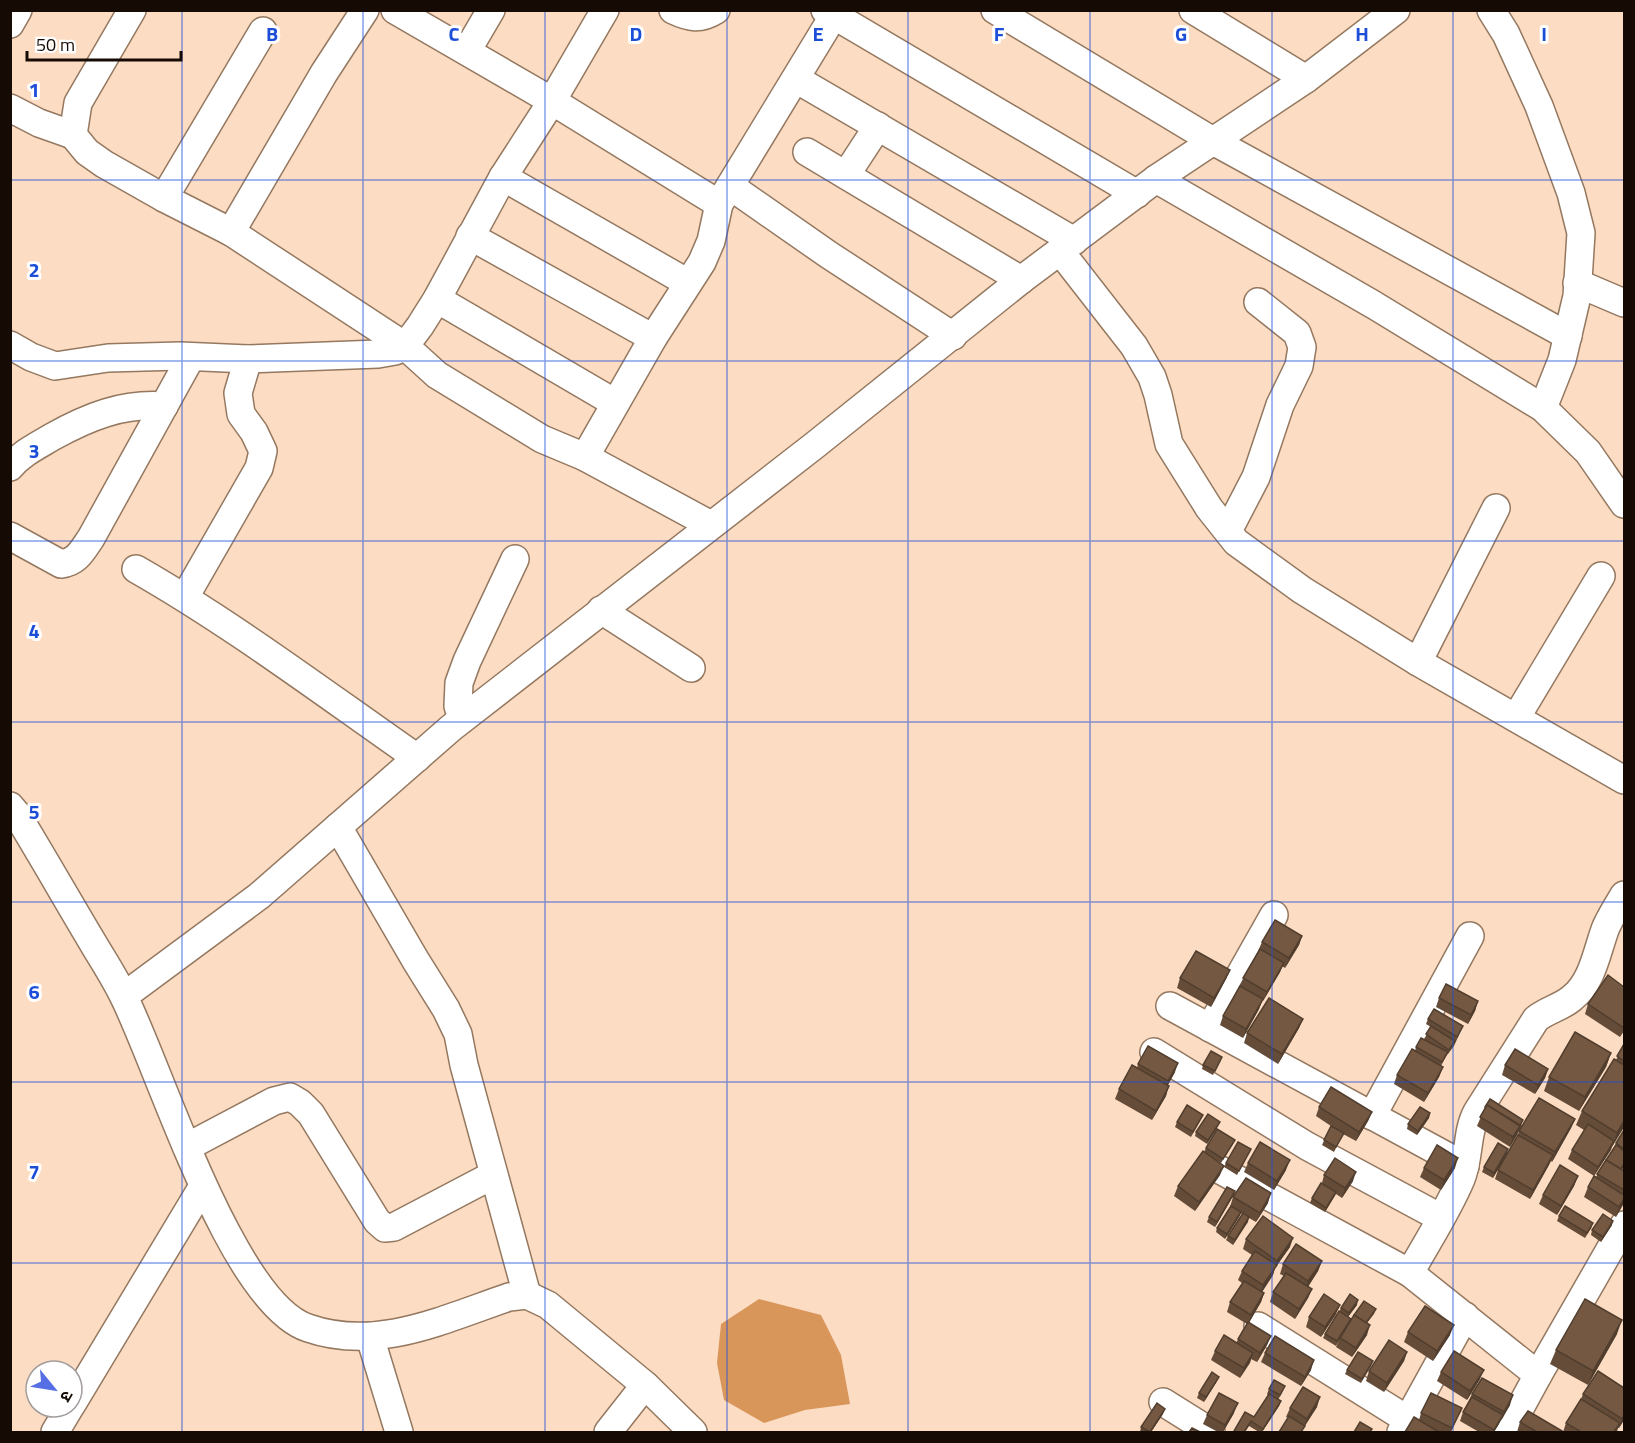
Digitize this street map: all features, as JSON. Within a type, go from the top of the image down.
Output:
[{"type":"street","points":[[10,24],[18,10]]},
{"type":"street","points":[[73,135],[78,103],[132,10]]},
{"type":"street","points":[[231,232],[324,73],[365,10]]},
{"type":"street","points":[[395,10],[552,101],[829,255],[953,336]]},
{"type":"street","points":[[467,51],[491,10]]},
{"type":"street","points":[[10,345],[31,357],[55,366],[108,358],[248,359],[378,354],[395,351],[405,346],[436,299],[503,177],[552,101],[606,10]]},
{"type":"street","points":[[673,10],[686,16],[704,17],[716,10]]},
{"type":"street","points":[[995,10],[1213,141],[1568,336]]},
{"type":"street","points":[[1193,10],[1306,79]]},
{"type":"street","points":[[124,996],[259,896],[462,719],[953,336],[1021,280],[1146,186],[1306,79],[1396,10]]},
{"type":"street","points":[[1491,10],[1506,34],[1539,106],[1571,193],[1581,233],[1577,296],[1562,360],[1543,408]]},
{"type":"street","points":[[585,457],[711,241],[724,195],[796,79],[832,12],[1146,186],[1354,293],[1543,408],[1588,452],[1624,504]]},
{"type":"street","points":[[164,198],[264,31]]},
{"type":"street","points":[[796,79],[878,126],[1067,246],[1152,377],[1169,444],[1189,478],[1236,542],[1293,584],[1418,662],[1516,718],[1621,769]]},
{"type":"street","points":[[10,108],[39,123],[73,135],[87,152],[164,198],[231,232],[405,346],[437,375],[542,439],[585,457],[711,525]]},
{"type":"street","points":[[846,175],[878,126]]},
{"type":"street","points":[[807,152],[1021,280]]},
{"type":"street","points":[[503,177],[688,283]]},
{"type":"street","points":[[470,236],[653,338]]},
{"type":"street","points":[[1577,283],[1624,303]]},
{"type":"street","points":[[436,299],[615,403]]},
{"type":"street","points":[[1228,531],[1256,477],[1276,414],[1299,366],[1302,347],[1297,333],[1258,302]]},
{"type":"street","points":[[10,537],[61,564],[77,558],[91,538],[191,357]]},
{"type":"street","points":[[185,597],[259,468],[263,451],[254,432],[241,414],[239,404],[238,393],[248,359]]},
{"type":"street","points":[[10,467],[29,450],[75,423],[123,407],[146,404],[164,406]]},
{"type":"street","points":[[1418,662],[1496,508]]},
{"type":"street","points":[[462,719],[458,706],[459,683],[515,559]]},
{"type":"street","points":[[136,569],[185,597],[417,758]]},
{"type":"street","points":[[1516,718],[1601,576]]},
{"type":"street","points":[[601,610],[691,668]]},
{"type":"street","points":[[10,806],[124,996],[203,1186],[254,1279],[269,1299],[288,1318],[306,1328],[338,1336],[370,1337],[405,1332],[509,1297],[527,1295],[548,1305],[645,1385],[693,1432]]},
{"type":"street","points":[[338,828],[446,1009],[458,1034],[493,1175],[527,1295]]},
{"type":"street","points":[[1410,1273],[1461,1179],[1469,1152],[1471,1124],[1477,1112],[1536,1019],[1572,998],[1588,978],[1610,918],[1624,895]]},
{"type":"street","points":[[1210,1028],[1274,915]]},
{"type":"street","points":[[1372,1116],[1470,936]]},
{"type":"street","points":[[1170,1006],[1465,1166]]},
{"type":"street","points":[[1154,1052],[1307,1146],[1441,1218]]},
{"type":"street","points":[[187,1147],[274,1101],[290,1097],[311,1114],[377,1221],[385,1228],[394,1227],[493,1175]]},
{"type":"street","points":[[1211,1165],[1410,1273],[1538,1375]]},
{"type":"street","points":[[84,1383],[203,1186]]},
{"type":"street","points":[[1507,1432],[1624,1225]]},
{"type":"street","points":[[1258,1326],[1405,1426],[1465,1316]]},
{"type":"street","points":[[370,1337],[399,1432]]},
{"type":"street","points":[[608,1432],[645,1385]]},
{"type":"street","points":[[1162,1402],[1211,1432]]},
{"type":"street","points":[[55,1432],[63,1419]]},
{"type":"shaded area","points":[[759,1299],[821,1315],[841,1355],[850,1404],[805,1410],[764,1423],[724,1400],[717,1363],[721,1324]]},
{"type":"building","points":[[1275,920],[1302,936],[1289,958],[1262,942]]},
{"type":"building","points":[[1260,949],[1284,963],[1267,992],[1243,978]]},
{"type":"building","points":[[1196,951],[1230,970],[1214,998],[1180,978]]},
{"type":"building","points":[[1608,975],[1624,987],[1624,1028],[1588,1004]]},
{"type":"building","points":[[1446,984],[1478,1001],[1471,1015],[1439,998]]},
{"type":"building","points":[[1240,986],[1263,999],[1246,1029],[1223,1016]]},
{"type":"building","points":[[1269,998],[1303,1019],[1282,1054],[1247,1033]]},
{"type":"building","points":[[1434,1009],[1463,1026],[1457,1037],[1428,1019]]},
{"type":"building","points":[[1431,1026],[1455,1041],[1449,1050],[1426,1034]]},
{"type":"building","points":[[1575,1032],[1611,1053],[1585,1097],[1549,1077]]},
{"type":"building","points":[[1421,1038],[1448,1052],[1442,1062],[1416,1047]]},
{"type":"building","points":[[1624,1044],[1624,1061],[1617,1056]]},
{"type":"building","points":[[1148,1046],[1178,1063],[1168,1081],[1138,1064]]},
{"type":"building","points":[[1412,1049],[1443,1067],[1428,1093],[1397,1075]]},
{"type":"building","points":[[1515,1049],[1548,1069],[1538,1085],[1505,1065]]},
{"type":"building","points":[[1211,1051],[1222,1057],[1215,1071],[1203,1065]]},
{"type":"building","points":[[1614,1059],[1624,1065],[1624,1121],[1617,1133],[1582,1111]]},
{"type":"building","points":[[1132,1065],[1169,1086],[1156,1111],[1119,1089]]},
{"type":"building","points":[[1331,1087],[1372,1112],[1359,1132],[1319,1107]]},
{"type":"building","points":[[1539,1098],[1575,1119],[1555,1152],[1519,1131]]},
{"type":"building","points":[[1490,1099],[1523,1120],[1520,1125],[1487,1105],[1486,1108],[1485,1107]]},
{"type":"building","points":[[1187,1105],[1203,1115],[1193,1132],[1177,1122]]},
{"type":"building","points":[[1487,1105],[1520,1126],[1513,1137],[1480,1117]]},
{"type":"building","points":[[1420,1107],[1430,1113],[1418,1131],[1408,1124]]},
{"type":"building","points":[[1208,1114],[1220,1122],[1208,1140],[1196,1132]]},
{"type":"building","points":[[1588,1124],[1614,1141],[1598,1167],[1572,1150]]},
{"type":"building","points":[[1331,1126],[1344,1133],[1336,1147],[1324,1140]]},
{"type":"building","points":[[1217,1129],[1235,1140],[1223,1159],[1206,1148]]},
{"type":"building","points":[[1624,1130],[1624,1149],[1616,1143]]},
{"type":"building","points":[[1518,1135],[1553,1155],[1533,1190],[1498,1170]]},
{"type":"building","points":[[1238,1142],[1251,1149],[1239,1171],[1226,1163]]},
{"type":"building","points":[[1260,1142],[1290,1160],[1277,1181],[1248,1163]]},
{"type":"building","points":[[1498,1143],[1508,1149],[1494,1173],[1484,1167]]},
{"type":"building","points":[[1437,1145],[1458,1158],[1444,1180],[1424,1168]]},
{"type":"building","points":[[1616,1145],[1624,1151],[1624,1164],[1621,1169],[1606,1160]]},
{"type":"building","points":[[1203,1151],[1224,1166],[1199,1202],[1178,1186]]},
{"type":"building","points":[[1335,1158],[1356,1172],[1345,1188],[1324,1175]]},
{"type":"building","points":[[1606,1160],[1624,1171],[1624,1190],[1597,1174]]},
{"type":"building","points":[[1560,1165],[1578,1176],[1561,1206],[1543,1195]]},
{"type":"building","points":[[1594,1176],[1624,1195],[1619,1207],[1588,1187]]},
{"type":"building","points":[[1246,1178],[1271,1193],[1260,1213],[1233,1197]]},
{"type":"building","points":[[1321,1183],[1336,1192],[1326,1208],[1312,1198]]},
{"type":"building","points":[[1227,1187],[1235,1191],[1217,1222],[1209,1217]]},
{"type":"building","points":[[1231,1206],[1241,1212],[1227,1234],[1217,1228]]},
{"type":"building","points":[[1565,1206],[1593,1223],[1587,1233],[1559,1216]]},
{"type":"building","points":[[1243,1213],[1249,1217],[1235,1240],[1228,1236]]},
{"type":"building","points":[[1603,1214],[1613,1221],[1603,1237],[1592,1230]]},
{"type":"building","points":[[1263,1216],[1293,1238],[1277,1261],[1246,1239]]},
{"type":"building","points":[[1296,1244],[1322,1261],[1308,1281],[1283,1264]]},
{"type":"building","points":[[1255,1251],[1277,1265],[1263,1285],[1242,1271]]},
{"type":"building","points":[[1286,1273],[1312,1289],[1299,1309],[1273,1292]]},
{"type":"building","points":[[1244,1281],[1264,1293],[1251,1315],[1230,1302]]},
{"type":"building","points":[[1324,1294],[1340,1305],[1325,1327],[1309,1317]]},
{"type":"building","points":[[1350,1294],[1358,1300],[1349,1313],[1341,1308]]},
{"type":"building","points":[[1585,1299],[1622,1320],[1593,1371],[1556,1350]]},
{"type":"building","points":[[1364,1301],[1376,1309],[1366,1323],[1354,1315]]},
{"type":"building","points":[[1425,1306],[1454,1325],[1437,1351],[1408,1332]]},
{"type":"building","points":[[1339,1311],[1351,1319],[1337,1341],[1325,1334]]},
{"type":"building","points":[[1354,1315],[1370,1325],[1356,1348],[1340,1338]]},
{"type":"building","points":[[1248,1322],[1271,1336],[1260,1353],[1238,1339]]},
{"type":"building","points":[[1224,1335],[1253,1353],[1244,1368],[1215,1351]]},
{"type":"building","points":[[1275,1336],[1314,1360],[1305,1377],[1265,1353]]},
{"type":"building","points":[[1389,1340],[1407,1352],[1387,1383],[1369,1371]]},
{"type":"building","points":[[1454,1351],[1484,1370],[1470,1391],[1441,1372]]},
{"type":"building","points":[[1358,1352],[1373,1361],[1362,1379],[1347,1370]]},
{"type":"building","points":[[1598,1371],[1624,1388],[1624,1416],[1622,1419],[1583,1394]]},
{"type":"building","points":[[1212,1372],[1219,1377],[1206,1397],[1199,1393]]},
{"type":"building","points":[[1482,1378],[1513,1395],[1504,1412],[1472,1394]]},
{"type":"building","points":[[1274,1380],[1285,1386],[1280,1395],[1269,1389]]},
{"type":"building","points":[[1303,1387],[1320,1397],[1307,1419],[1290,1408]]},
{"type":"building","points":[[1219,1393],[1238,1403],[1225,1425],[1207,1415]]},
{"type":"building","points":[[1431,1393],[1462,1408],[1452,1428],[1421,1413]]},
{"type":"building","points":[[1269,1394],[1281,1401],[1263,1429],[1251,1421],[1244,1432],[1234,1431],[1245,1412],[1254,1417]]},
{"type":"building","points":[[1472,1397],[1503,1415],[1494,1430],[1463,1412]]},
{"type":"building","points":[[1581,1399],[1620,1423],[1614,1432],[1581,1432],[1566,1423]]},
{"type":"building","points":[[1157,1403],[1165,1409],[1150,1432],[1141,1427]]},
{"type":"building","points":[[1528,1411],[1562,1431],[1537,1432],[1520,1422]]},
{"type":"building","points":[[1289,1416],[1305,1426],[1301,1432],[1279,1432]]},
{"type":"building","points":[[1414,1417],[1439,1432],[1405,1432]]},
{"type":"building","points":[[1360,1422],[1372,1429],[1370,1432],[1354,1432]]}]
